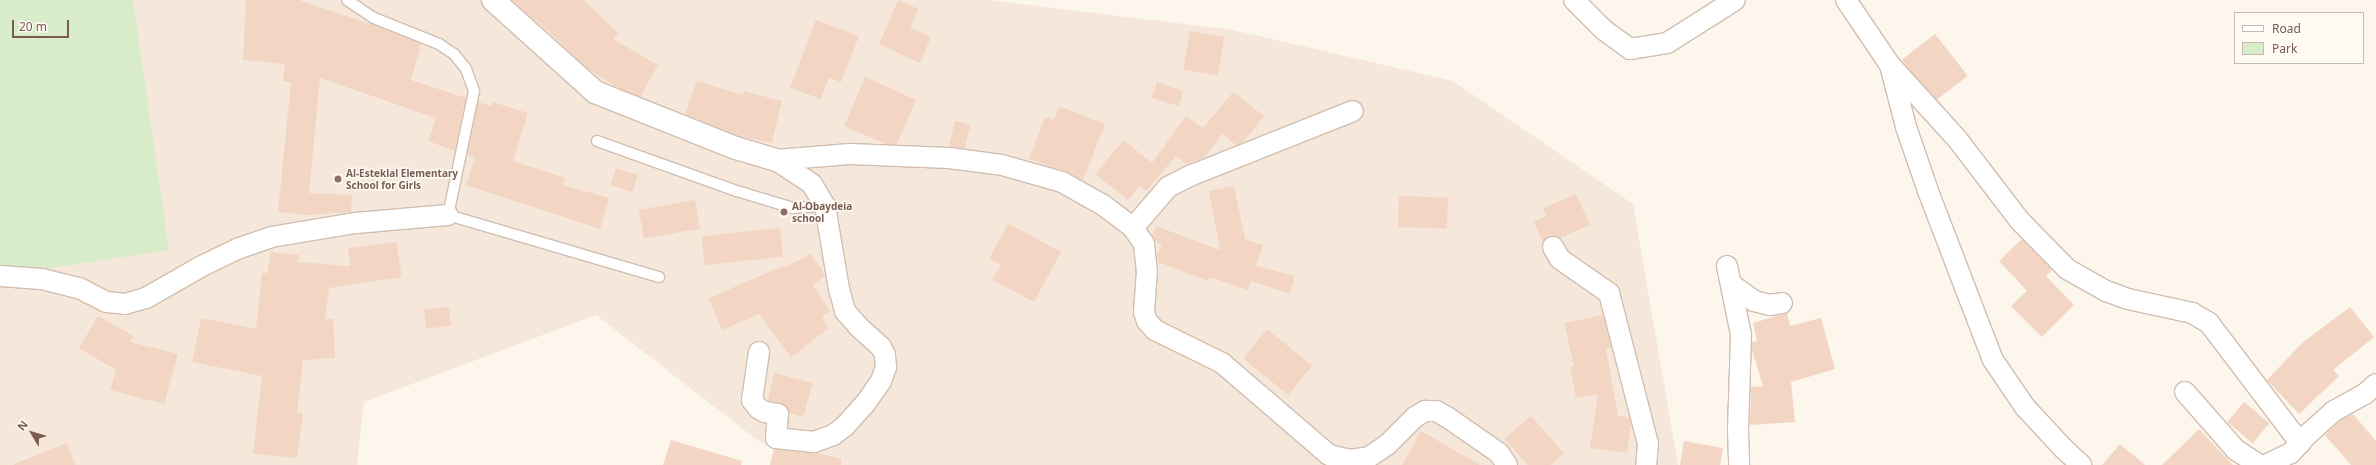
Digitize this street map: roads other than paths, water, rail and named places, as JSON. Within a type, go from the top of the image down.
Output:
[{"type":"street","points":[[493,0],[595,92],[736,148],[776,160],[812,184],[825,206],[839,289],[845,311],[858,326],[881,347],[886,355],[886,367],[881,381],[865,404],[844,427],[833,435],[814,442],[776,438],[778,414],[765,412],[758,408],[752,400],[754,373],[759,352]]},
{"type":"street","points":[[1574,0],[1604,30],[1630,49],[1667,43],[1734,0]]},
{"type":"street","points":[[1846,0],[1890,65],[1958,140],[2020,221],[2067,269],[2106,291],[2128,299],[2192,313],[2210,323],[2300,443]]},
{"type":"street","points":[[1890,65],[1906,127],[1928,191],[1993,360],[2026,407],[2063,448],[2082,465]]},
{"type":"street","points":[[1133,228],[1168,187],[1192,175],[1353,110]]},
{"type":"street","points":[[776,160],[850,154],[949,158],[1002,165],[1062,182],[1103,205],[1133,228],[1144,244],[1146,255],[1144,304],[1147,321],[1166,336],[1222,363],[1329,455],[1350,460],[1368,457],[1387,445],[1415,417],[1425,411],[1436,411],[1499,453],[1507,465]]},
{"type":"street","points":[[0,276],[42,278],[79,288],[107,302],[125,304],[146,298],[202,266],[237,249],[270,237],[356,223],[448,215]]},
{"type":"street","points":[[1553,247],[1560,259],[1609,287],[1648,444],[1646,465]]},
{"type":"street","points":[[1739,465],[1738,431],[1741,335],[1729,275],[1754,302],[1770,305],[1782,304]]},
{"type":"street","points":[[2266,465],[2291,452],[2334,411],[2365,394],[2376,384]]},
{"type":"street","points":[[2185,392],[2236,450],[2259,465]]},
{"type":"lane","points":[[347,0],[374,18],[439,44],[454,54],[466,69],[474,91],[448,215],[659,277]]},
{"type":"lane","points":[[597,141],[737,191],[793,208],[825,206]]},
{"type":"place","name":"Al-Esteklal Elementary School for Girls","points":[[338,179]]},
{"type":"place","name":"Al-Obaydeia school","points":[[784,212]]}]
